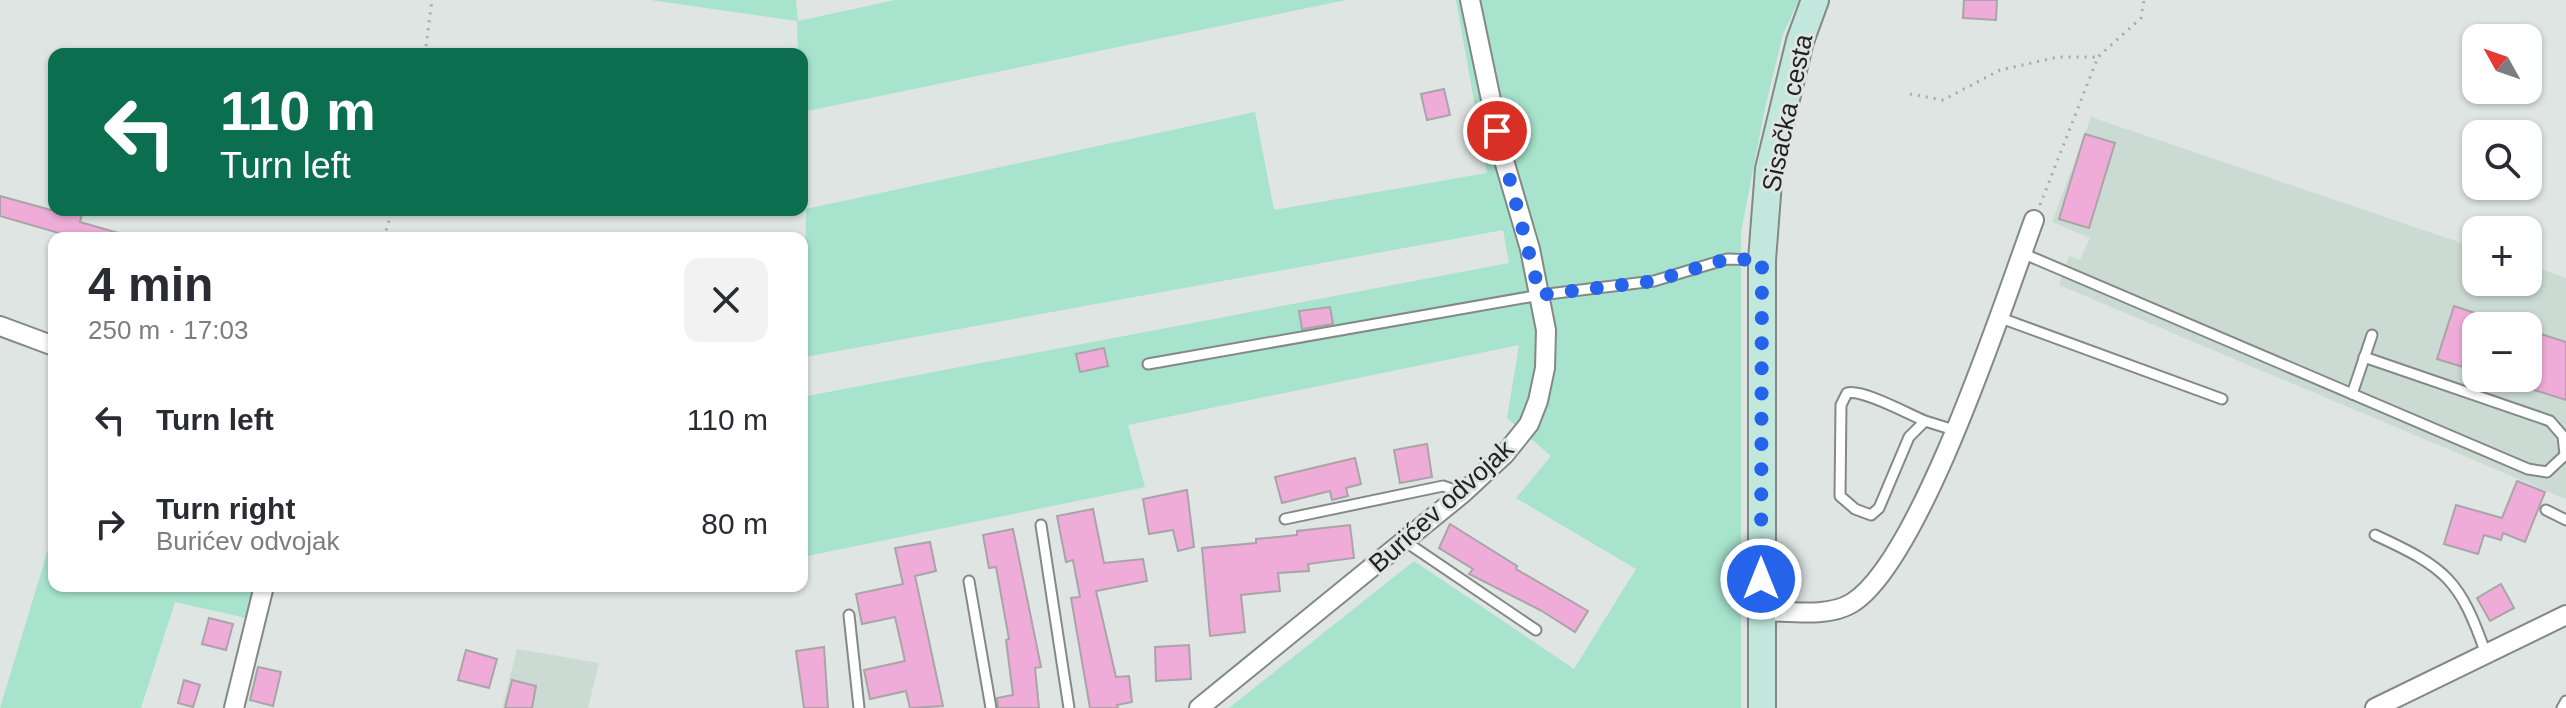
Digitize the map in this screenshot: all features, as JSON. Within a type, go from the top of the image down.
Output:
[{"type":"main road","name":"Sisačka cesta","points":[[1762,708],[1762,260],[1769,169],[1800,41],[1815,0]]},
{"type":"street","name":"Burićev odvojak","points":[[1199,708],[1463,493],[1505,454],[1529,424],[1545,368],[1546,330],[1540,295],[1503,157],[1470,0]]},
{"type":"street","points":[[1761,611],[1833,610],[1850,605],[1865,592],[1888,563],[1940,471],[2034,220]]},
{"type":"street","points":[[0,326],[48,344]]},
{"type":"street","points":[[234,708],[263,592]]},
{"type":"street","points":[[2375,708],[2566,615]]},
{"type":"lane","points":[[2022,253],[2539,473],[2563,466],[2566,446],[2563,436],[2550,421],[2364,357]]},
{"type":"lane","points":[[1148,364],[1540,295],[1654,281],[1727,259],[1762,260]]},
{"type":"lane","points":[[1998,317],[2222,399]]},
{"type":"lane","points":[[2352,394],[2372,335]]},
{"type":"lane","points":[[1925,421],[1909,437],[1879,508],[1871,515],[1855,509],[1840,496],[1841,405],[1847,393],[1854,391],[1954,430]]},
{"type":"lane","points":[[1285,519],[1443,486],[1463,493]]},
{"type":"lane","points":[[2546,510],[2566,520]]},
{"type":"lane","points":[[1041,525],[1069,708]]},
{"type":"lane","points":[[2375,535],[2416,554],[2452,582],[2468,603],[2486,654]]},
{"type":"lane","points":[[1406,542],[1536,630]]},
{"type":"lane","points":[[969,581],[991,708]]},
{"type":"lane","points":[[849,615],[859,708]]},
{"type":"lane","points":[[2562,708],[2566,701]]},
{"type":"path","points":[[426,48],[432,0]]},
{"type":"path","points":[[2034,220],[2098,57],[2141,18],[2144,0]]},
{"type":"path","points":[[1910,94],[1943,100],[2000,70],[2058,57],[2098,57]]},
{"type":"shaded area","points":[[2091,117],[2462,243],[2462,296],[2542,296],[2542,270],[2566,278],[2566,499],[2059,285],[2069,256],[2080,260],[2090,238],[2052,222]]},
{"type":"shaded area","points":[[517,649],[599,663],[588,708],[502,708]]},
{"type":"green space","points":[[651,0],[796,0],[798,21],[895,0],[1346,0],[808,111],[808,48],[798,48],[797,21]]},
{"type":"green space","points":[[1456,0],[1799,0],[1783,34],[1741,232],[1741,708],[1229,708],[1414,561],[1574,669],[1636,569],[1516,498],[1551,456],[1507,418],[1519,345],[1128,425],[1145,487],[808,556],[808,396],[1509,263],[1503,230],[808,356],[808,209],[1255,112],[1274,210],[1487,173]]},
{"type":"green space","points":[[48,550],[48,592],[252,592],[246,618],[175,602],[141,708],[0,708]]},
{"type":"building","points":[[1964,0],[1997,0],[1996,20],[1963,18]]},
{"type":"building","points":[[1444,89],[1450,115],[1427,120],[1421,94]]},
{"type":"building","points":[[2085,134],[2115,143],[2089,228],[2059,219]]},
{"type":"building","points":[[0,196],[48,209],[48,216],[82,216],[80,222],[115,232],[55,232],[0,216]]},
{"type":"building","points":[[2454,306],[2472,312],[2462,312],[2462,367],[2437,359]]},
{"type":"building","points":[[1330,307],[1333,324],[1302,329],[1299,311]]},
{"type":"building","points":[[2542,334],[2566,342],[2566,400],[2541,392]]},
{"type":"building","points":[[1104,348],[1108,366],[1080,372],[1076,354]]},
{"type":"building","points":[[1427,444],[1432,477],[1400,483],[1394,450]]},
{"type":"building","points":[[1355,458],[1361,484],[1346,488],[1348,496],[1332,500],[1330,491],[1282,503],[1275,477]]},
{"type":"building","points":[[2517,481],[2545,492],[2525,542],[2503,533],[2501,540],[2484,535],[2478,554],[2444,544],[2456,505],[2502,518]]},
{"type":"building","points":[[1187,490],[1194,547],[1178,551],[1173,530],[1149,534],[1143,499]]},
{"type":"building","points":[[1093,509],[1104,563],[1143,559],[1147,581],[1096,591],[1116,677],[1129,676],[1132,702],[1117,705],[1118,708],[1090,708],[1071,598],[1080,597],[1073,560],[1066,562],[1057,516]]},
{"type":"building","points":[[1450,524],[1517,566],[1516,569],[1588,611],[1575,632],[1542,611],[1469,574],[1473,569],[1439,548]]},
{"type":"building","points":[[1350,525],[1354,558],[1308,564],[1309,571],[1278,573],[1280,591],[1241,595],[1245,632],[1210,636],[1202,548],[1256,543],[1256,539],[1297,535],[1297,531]]},
{"type":"building","points":[[1013,529],[1041,667],[1035,668],[1039,708],[998,708],[997,698],[1013,695],[1006,640],[1009,639],[996,567],[989,568],[983,535]]},
{"type":"building","points":[[930,542],[936,571],[915,576],[943,706],[910,708],[906,691],[870,699],[864,670],[905,661],[895,617],[862,624],[856,594],[903,584],[895,548]]},
{"type":"building","points":[[2501,584],[2514,608],[2490,621],[2477,598]]},
{"type":"building","points":[[209,618],[233,624],[226,650],[202,644]]},
{"type":"building","points":[[1189,645],[1191,679],[1156,681],[1155,647]]},
{"type":"building","points":[[824,647],[828,708],[804,708],[796,651]]},
{"type":"building","points":[[466,650],[497,659],[489,688],[458,680]]},
{"type":"building","points":[[258,667],[281,672],[273,706],[250,700]]},
{"type":"building","points":[[184,680],[200,685],[193,707],[178,703]]},
{"type":"building","points":[[512,680],[536,686],[532,708],[505,708]]},
{"type":"route","points":[[1497,131],[1540,295],[1601,285],[1654,281],[1727,259],[1762,260],[1761,579]]}]
